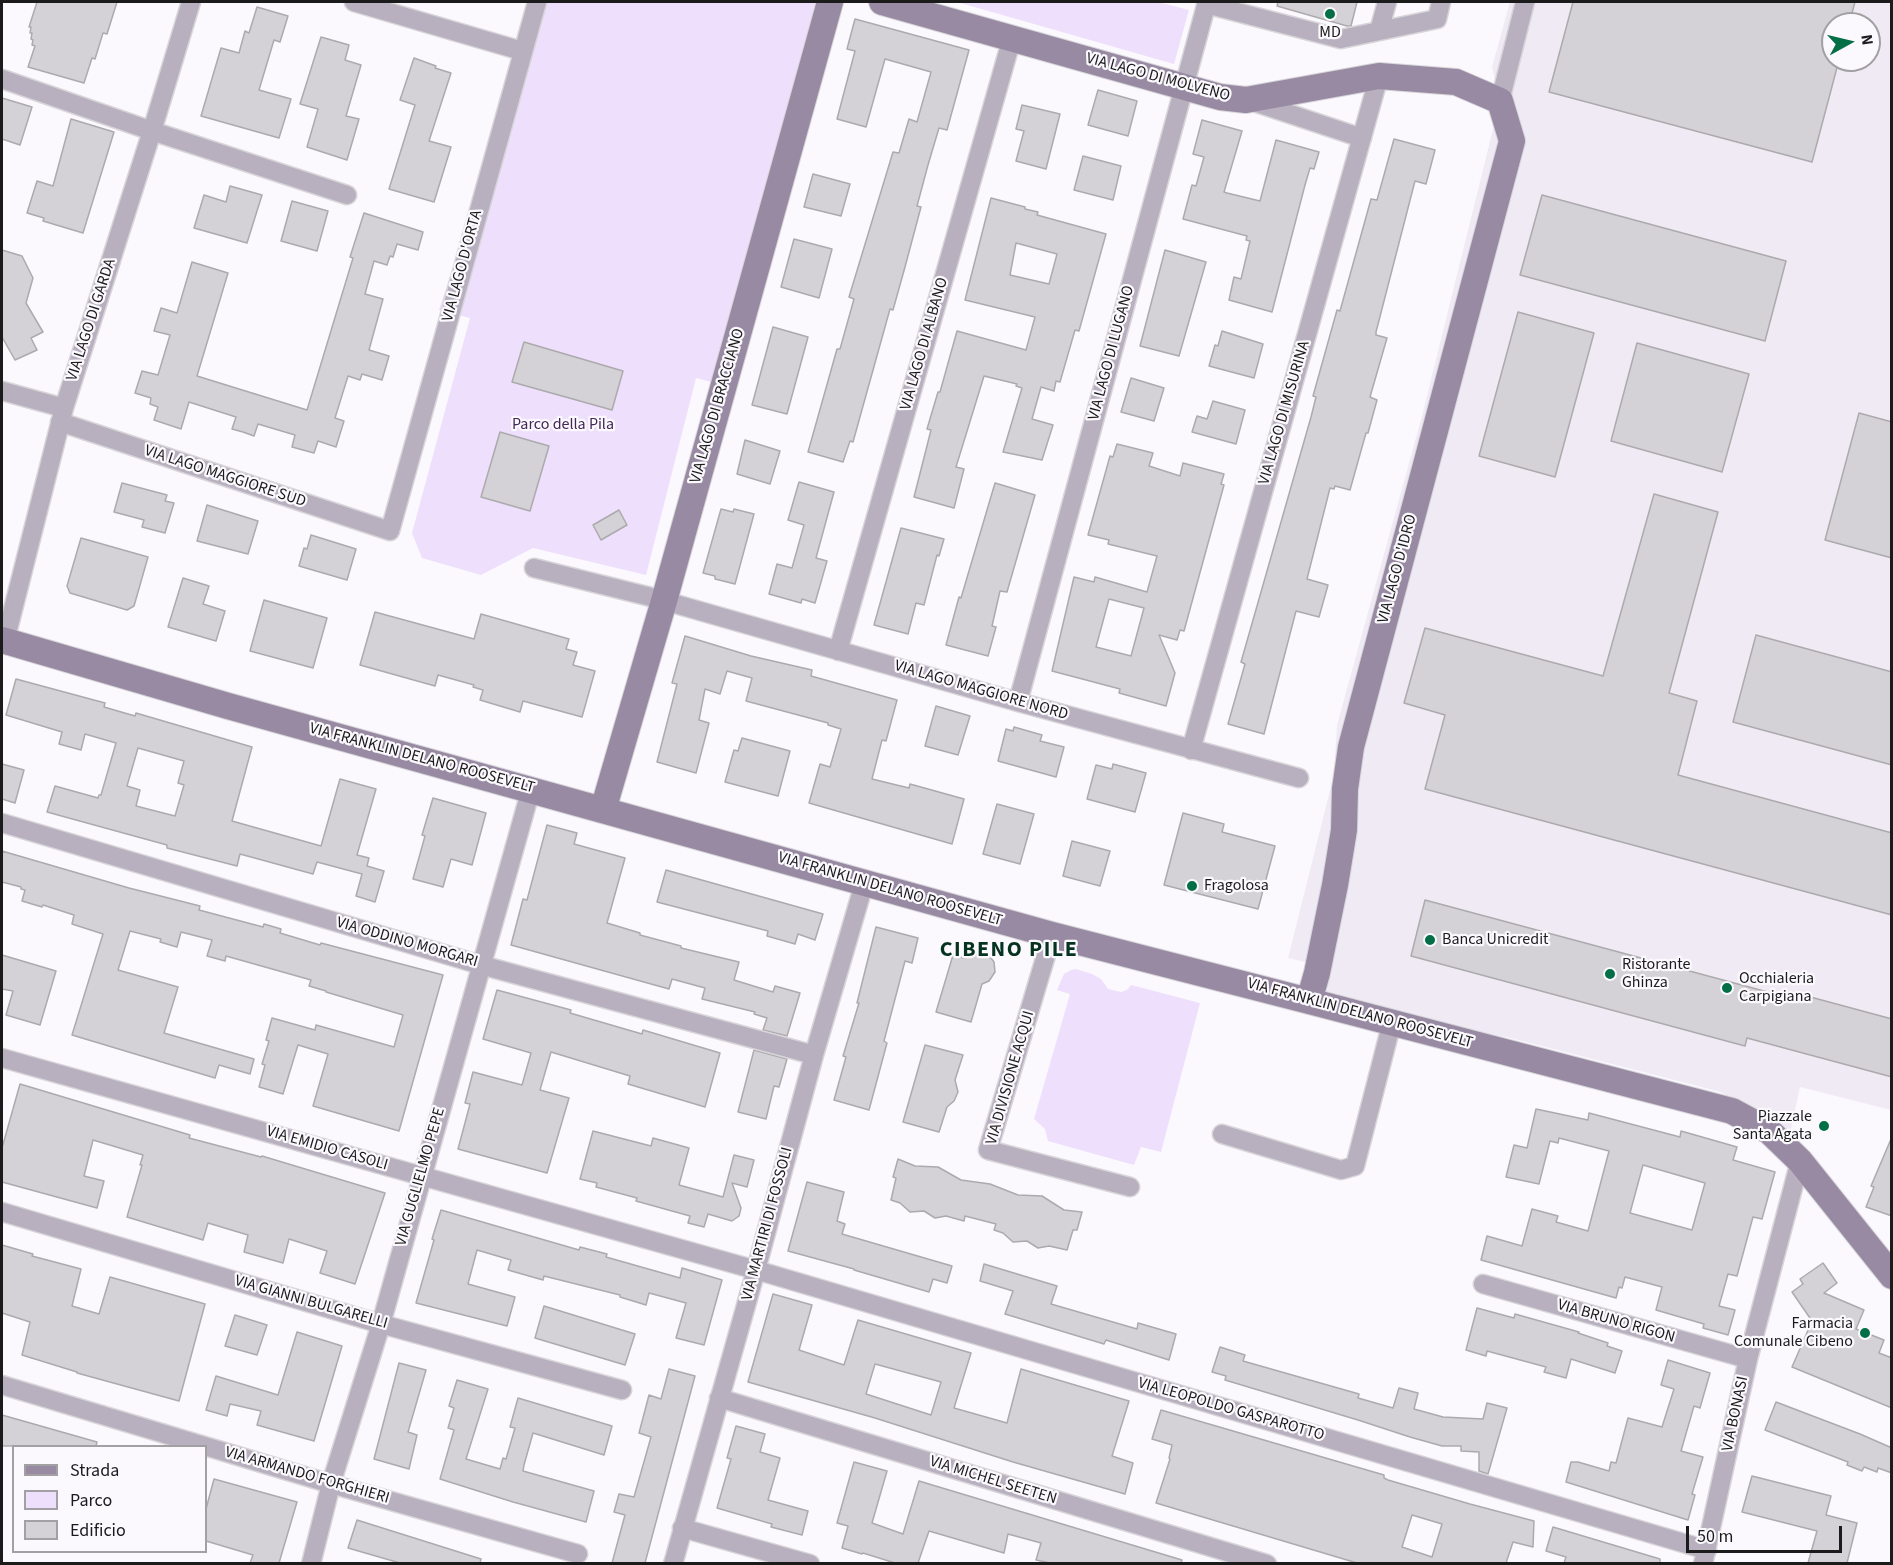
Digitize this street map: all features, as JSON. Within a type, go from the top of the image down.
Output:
[{"type":"street","name":"VIA LAGO DI GARDA","points":[[3,640],[62,415],[191,2]]},
{"type":"street","points":[[354,2],[522,51]]},
{"type":"street","name":"VIA LAGO D'ORTA","points":[[390,531],[537,2]]},
{"type":"street","name":"VIA LAGO DI BRACCIANO","points":[[603,810],[664,601],[830,2]]},
{"type":"street","name":"VIA LAGO DI MOLVENO","points":[[882,2],[1220,97],[1246,100],[1379,76],[1456,82],[1500,101]]},
{"type":"street","points":[[1379,31],[1387,2]]},
{"type":"street","name":"VIA LAGO DI LUGANO","points":[[1018,702],[1206,3],[1341,39],[1437,19],[1442,2]]},
{"type":"street","points":[[1500,101],[1525,2]]},
{"type":"street","name":"VIA LAGO DI ALBANO","points":[[838,651],[1012,38]]},
{"type":"street","name":"VIA LAGO DI MISURINA","points":[[1191,750],[1379,76]]},
{"type":"street","points":[[2,79],[347,195]]},
{"type":"street","points":[[1246,100],[1362,138]]},
{"type":"street","name":"VIA LAGO D'IDRO","points":[[1309,1000],[1317,973],[1335,885],[1344,830],[1345,789],[1351,747],[1512,141],[1500,101]]},
{"type":"street","name":"VIA LAGO MAGGIORE SUD","points":[[2,391],[62,415],[390,531]]},
{"type":"street","points":[[534,568],[664,601]]},
{"type":"street","name":"VIA LAGO MAGGIORE NORD","points":[[664,601],[1018,702],[1299,778]]},
{"type":"street","name":"VIA FRANKLIN DELANO ROOSEVELT","points":[[3,640],[228,706],[864,884],[1732,1111],[1769,1131],[1800,1161],[1892,1276]]},
{"type":"street","name":"VIA GUGLIELMO PEPE","points":[[311,1563],[331,1484],[381,1324],[531,789]]},
{"type":"street","name":"VIA ODDINO MORGARI","points":[[2,823],[481,965],[814,1055]]},
{"type":"street","name":"VIA MARTIRI DI FOSSOLI","points":[[672,1563],[864,884]]},
{"type":"street","name":"VIA DIVISIONE ACQUI","points":[[1052,935],[988,1150],[1130,1187]]},
{"type":"street","points":[[1222,1134],[1341,1170],[1355,1166],[1392,1022]]},
{"type":"street","name":"VIA EMIDIO CASOLI","points":[[2,1058],[756,1270]]},
{"type":"street","name":"VIA BONASI","points":[[1705,1557],[1748,1359],[1800,1161]]},
{"type":"street","name":"VIA GIANNI BULGARELLI","points":[[2,1212],[381,1324],[622,1390]]},
{"type":"street","name":"VIA LEOPOLDO GASPAROTTO","points":[[756,1270],[1705,1557]]},
{"type":"street","name":"VIA BRUNO RIGON","points":[[1483,1284],[1748,1359]]},
{"type":"street","name":"VIA ARMANDO FORGHIERI","points":[[2,1385],[201,1445]]},
{"type":"street","name":"VIA MICHEL SEETEN","points":[[719,1398],[1268,1563]]},
{"type":"street","name":"VIA ARMANDO FORGHIERI","points":[[207,1447],[578,1554]]},
{"type":"street","points":[[682,1528],[810,1563]]},
{"type":"shaded area","points":[[1510,2],[1891,2],[1891,1110],[1800,1087],[1789,1139],[1721,1092],[1511,1038],[1309,1001],[1318,965],[1288,958],[1334,774],[1337,725],[1422,416],[1500,101],[1492,67]]},
{"type":"green space","name":"Parco della Pila","points":[[540,2],[823,2],[723,385],[696,378],[646,575],[533,548],[481,575],[422,558],[412,533],[470,318],[439,310]]},
{"type":"green space","points":[[957,2],[1158,2],[1189,10],[1174,64]]},
{"type":"green space","points":[[1076,969],[1101,979],[1108,989],[1121,992],[1127,990],[1131,985],[1200,1003],[1161,1152],[1141,1147],[1134,1165],[1048,1141],[1045,1129],[1034,1119],[1070,994],[1057,990],[1064,974]]},
{"type":"building","points":[[37,2],[117,2],[107,34],[103,33],[84,83],[28,67],[35,46],[32,45],[31,27],[29,27]]},
{"type":"building","name":"MD","points":[[1278,2],[1357,2],[1351,26],[1347,26],[1277,6]]},
{"type":"building","points":[[1573,2],[1855,2],[1852,12],[1821,12],[1821,72],[1836,72],[1812,162],[1549,92]]},
{"type":"building","points":[[257,7],[288,16],[280,42],[274,40],[259,90],[291,99],[279,138],[201,116],[221,48],[239,53],[245,31],[249,33]]},
{"type":"building","points":[[855,19],[969,50],[947,130],[939,128],[917,206],[921,207],[893,310],[890,309],[853,442],[850,441],[843,462],[808,452],[837,349],[840,349],[854,299],[849,297],[893,152],[899,153],[909,119],[917,122],[931,72],[885,59],[866,127],[837,119],[855,51],[847,49]]},
{"type":"building","points":[[321,37],[349,45],[345,60],[361,65],[346,116],[359,119],[347,160],[307,147],[318,109],[300,104]]},
{"type":"building","points":[[414,58],[451,73],[429,141],[451,147],[434,202],[389,189],[415,105],[400,100]]},
{"type":"building","points":[[1098,90],[1137,101],[1128,136],[1088,125]]},
{"type":"building","points":[[2,98],[32,107],[20,145],[2,139]]},
{"type":"building","points":[[1022,105],[1060,114],[1046,169],[1016,161],[1024,131],[1016,129]]},
{"type":"building","points":[[71,119],[114,132],[83,233],[43,221],[44,218],[27,213],[37,181],[53,186]]},
{"type":"building","points":[[1202,120],[1242,131],[1224,192],[1227,193],[1260,201],[1276,140],[1319,152],[1314,169],[1310,168],[1305,185],[1272,312],[1229,300],[1234,277],[1241,279],[1250,241],[1246,240],[1247,236],[1183,219],[1192,185],[1196,186],[1204,157],[1193,154]]},
{"type":"building","points":[[1394,139],[1435,150],[1426,184],[1415,181],[1376,332],[1376,335],[1387,338],[1370,397],[1377,400],[1368,433],[1366,433],[1350,490],[1335,486],[1334,489],[1330,488],[1307,579],[1328,585],[1319,617],[1296,611],[1264,734],[1228,724],[1245,664],[1241,662],[1311,417],[1316,397],[1313,396],[1337,310],[1340,311],[1371,199],[1377,200]]},
{"type":"building","points":[[1083,156],[1121,166],[1113,200],[1074,190]]},
{"type":"building","points":[[813,174],[850,184],[841,216],[804,207]]},
{"type":"building","points":[[230,186],[262,195],[247,243],[194,228],[204,195],[226,202]]},
{"type":"building","points":[[1542,195],[1786,261],[1765,341],[1520,275]]},
{"type":"building","points":[[991,198],[1025,207],[1025,209],[1038,212],[1037,215],[1106,234],[1079,331],[1075,330],[1060,382],[1056,381],[1054,391],[1041,387],[1032,419],[1053,425],[1042,460],[1003,452],[1022,388],[1016,386],[1017,384],[984,376],[956,467],[964,469],[954,508],[914,497],[931,430],[927,429],[957,331],[1026,350],[1035,317],[965,300]],"holes":[[[1016,243],[1057,254],[1049,284],[1010,275]]]},
{"type":"building","points":[[292,201],[328,211],[317,251],[281,241]]},
{"type":"building","points":[[364,213],[423,232],[418,250],[397,244],[393,257],[390,256],[387,265],[374,261],[365,294],[383,299],[369,350],[389,356],[382,380],[362,374],[360,380],[348,376],[335,418],[344,421],[336,447],[318,441],[314,453],[292,447],[295,435],[258,424],[254,436],[232,429],[236,417],[189,402],[181,429],[154,420],[158,407],[150,404],[151,398],[135,393],[142,371],[158,375],[170,335],[154,331],[161,308],[177,313],[192,262],[228,273],[197,376],[307,410],[353,258],[350,257]]},
{"type":"building","points":[[794,239],[832,249],[819,298],[781,287]]},
{"type":"building","points":[[2,250],[22,256],[33,278],[26,303],[43,332],[31,338],[37,350],[15,360],[2,337]]},
{"type":"building","points":[[1165,250],[1206,262],[1179,356],[1140,346]]},
{"type":"building","points":[[1518,312],[1594,333],[1555,477],[1479,456]]},
{"type":"building","points":[[773,327],[808,337],[787,414],[752,405]]},
{"type":"building","points":[[1222,331],[1263,344],[1254,378],[1209,366]]},
{"type":"building","points":[[524,342],[623,371],[612,410],[512,382]]},
{"type":"building","points":[[1637,343],[1749,374],[1722,472],[1611,441]]},
{"type":"building","points":[[1131,378],[1164,388],[1154,421],[1121,412]]},
{"type":"building","points":[[1213,401],[1245,410],[1236,444],[1192,432],[1197,416],[1207,419]]},
{"type":"building","points":[[1859,413],[1892,422],[1892,558],[1825,540]]},
{"type":"building","points":[[500,432],[549,446],[530,511],[481,497]]},
{"type":"building","points":[[745,440],[780,451],[770,484],[737,474]]},
{"type":"building","points":[[1117,444],[1153,453],[1149,466],[1180,476],[1183,463],[1224,474],[1221,484],[1224,485],[1184,631],[1180,630],[1177,640],[1159,635],[1175,673],[1166,706],[1119,693],[1120,689],[1052,671],[1074,577],[1094,582],[1095,577],[1147,592],[1157,556],[1108,544],[1109,540],[1088,535],[1110,456],[1113,457]],"holes":[[[1109,599],[1144,608],[1131,656],[1096,647]]]},
{"type":"building","points":[[799,482],[834,492],[816,558],[827,561],[815,603],[802,599],[801,603],[769,594],[777,564],[792,568],[804,525],[788,520]]},
{"type":"building","points":[[122,483],[167,495],[165,501],[174,503],[165,533],[142,527],[144,520],[114,512]]},
{"type":"building","points":[[995,483],[1035,495],[1007,592],[1000,591],[992,626],[996,627],[988,656],[946,645]]},
{"type":"building","points":[[1654,494],[1718,512],[1669,693],[1697,701],[1678,775],[1892,833],[1892,915],[1425,789],[1445,715],[1404,703],[1425,628],[1603,676]]},
{"type":"building","points":[[207,505],[258,521],[248,554],[197,541]]},
{"type":"building","points":[[721,509],[733,512],[734,509],[754,514],[735,584],[703,573]]},
{"type":"building","points":[[619,510],[627,525],[601,540],[593,525]]},
{"type":"building","points":[[901,528],[944,539],[939,556],[937,555],[924,605],[916,603],[908,634],[874,625]]},
{"type":"building","points":[[311,535],[356,549],[347,580],[299,566],[304,548],[307,549]]},
{"type":"building","points":[[81,538],[148,557],[134,606],[127,610],[70,593],[67,586]]},
{"type":"building","points":[[183,578],[209,586],[203,604],[225,611],[216,641],[168,627]]},
{"type":"building","points":[[264,600],[327,618],[313,668],[250,651]]},
{"type":"building","points":[[375,612],[474,639],[481,614],[569,639],[566,649],[577,652],[573,665],[595,671],[582,717],[523,701],[520,712],[480,700],[483,690],[473,687],[474,685],[438,675],[435,686],[360,665]]},
{"type":"building","points":[[1756,635],[1892,672],[1892,765],[1733,722]]},
{"type":"building","points":[[685,636],[751,656],[812,670],[811,676],[897,700],[886,741],[882,740],[872,779],[909,788],[910,784],[964,799],[952,844],[809,803],[820,764],[830,767],[841,729],[828,725],[828,723],[746,701],[752,678],[727,671],[720,694],[705,689],[699,720],[709,723],[696,773],[657,762],[677,684],[672,683]]},
{"type":"building","points":[[16,679],[105,703],[104,707],[135,716],[136,713],[252,747],[232,821],[321,846],[340,779],[376,789],[357,855],[369,858],[367,866],[384,871],[375,902],[356,896],[362,874],[317,862],[313,874],[240,854],[237,866],[167,848],[167,845],[47,812],[55,786],[98,798],[101,795],[116,743],[85,734],[81,750],[59,744],[62,732],[6,715]],"holes":[[[138,748],[184,761],[178,783],[184,785],[175,816],[136,806],[140,790],[127,786]]]},
{"type":"building","points":[[936,706],[970,716],[958,755],[925,746]]},
{"type":"building","points":[[1014,727],[1042,735],[1040,741],[1064,747],[1056,777],[998,761],[1006,729],[1013,731]]},
{"type":"building","points":[[742,738],[790,751],[778,796],[725,782],[734,750],[738,751]]},
{"type":"building","points":[[2,764],[24,770],[15,803],[2,799]]},
{"type":"building","points":[[1113,764],[1146,773],[1135,812],[1087,799],[1096,765],[1112,769]]},
{"type":"building","points":[[433,798],[486,813],[472,865],[451,859],[443,887],[413,879],[425,836],[422,835]]},
{"type":"building","points":[[997,804],[1034,814],[1020,864],[983,854]]},
{"type":"building","points":[[1183,813],[1224,824],[1222,832],[1275,846],[1258,909],[1164,885]]},
{"type":"building","points":[[547,825],[577,833],[574,844],[625,858],[607,923],[681,946],[681,948],[739,962],[734,980],[773,992],[775,986],[800,993],[787,1036],[763,1030],[767,1018],[754,1014],[755,1012],[702,999],[705,988],[672,979],[669,989],[511,945],[523,899],[527,900]]},
{"type":"building","points":[[1072,841],[1110,851],[1100,886],[1063,876]]},
{"type":"building","points":[[2,851],[200,906],[199,910],[263,927],[264,924],[281,929],[280,933],[320,945],[321,943],[443,975],[399,1131],[313,1106],[328,1054],[298,1045],[283,1094],[259,1087],[265,1065],[262,1064],[269,1041],[266,1040],[272,1018],[315,1030],[316,1025],[394,1047],[403,1015],[309,986],[311,980],[226,956],[225,961],[207,956],[212,940],[181,932],[177,947],[160,942],[161,939],[130,931],[118,970],[178,987],[164,1033],[254,1059],[250,1074],[219,1065],[215,1078],[72,1035],[103,934],[72,924],[74,915],[22,901],[25,890],[2,882]]},
{"type":"building","points":[[666,870],[823,914],[815,940],[798,934],[795,944],[767,936],[768,931],[657,902]]},
{"type":"building","points":[[1425,900],[1790,998],[1792,992],[1892,1019],[1892,1077],[1747,1038],[1745,1046],[1411,956]]},
{"type":"building","points":[[876,927],[918,938],[912,963],[905,961],[869,1110],[834,1100]]},
{"type":"building","points":[[981,953],[994,962],[995,972],[989,981],[982,984],[971,1022],[936,1012],[953,955],[964,958]]},
{"type":"building","points":[[2,955],[56,971],[40,1025],[6,1015],[13,991],[2,989]]},
{"type":"building","points":[[497,990],[571,1010],[570,1013],[642,1034],[643,1030],[720,1053],[705,1107],[628,1084],[630,1076],[551,1052],[540,1090],[569,1098],[547,1173],[458,1149],[470,1104],[465,1103],[473,1072],[522,1085],[531,1053],[483,1039]]},
{"type":"building","points":[[925,1045],[963,1055],[955,1080],[958,1092],[954,1101],[947,1107],[939,1132],[903,1122]]},
{"type":"building","points":[[754,1050],[787,1059],[779,1087],[774,1086],[766,1119],[738,1112]]},
{"type":"building","points":[[20,1084],[190,1135],[189,1138],[262,1156],[385,1193],[355,1284],[320,1273],[327,1251],[289,1239],[283,1263],[244,1252],[248,1235],[208,1223],[203,1240],[127,1217],[143,1155],[93,1140],[84,1176],[104,1181],[97,1208],[2,1182],[2,1148]]},
{"type":"building","points":[[1536,1109],[1588,1120],[1589,1113],[1680,1137],[1681,1131],[1737,1147],[1733,1160],[1775,1172],[1762,1219],[1753,1217],[1737,1276],[1728,1274],[1719,1306],[1735,1310],[1728,1335],[1703,1328],[1704,1324],[1656,1310],[1662,1287],[1625,1277],[1616,1298],[1481,1260],[1487,1236],[1522,1246],[1532,1209],[1558,1216],[1556,1222],[1588,1231],[1609,1151],[1559,1138],[1558,1143],[1550,1141],[1539,1184],[1506,1177],[1514,1145],[1527,1148]],"holes":[[[1643,1165],[1705,1183],[1692,1230],[1630,1213]]]},
{"type":"building","points":[[593,1131],[651,1146],[653,1138],[689,1148],[679,1185],[723,1197],[734,1155],[754,1160],[747,1187],[732,1183],[741,1208],[739,1216],[732,1221],[708,1214],[704,1227],[688,1223],[690,1216],[636,1201],[637,1198],[596,1187],[597,1183],[580,1179]]},
{"type":"building","points":[[1891,1139],[1892,1216],[1866,1207],[1874,1187],[1871,1186]]},
{"type":"building","points":[[898,1159],[915,1166],[938,1167],[961,1180],[990,1184],[1018,1195],[1042,1196],[1064,1210],[1082,1212],[1077,1230],[1073,1230],[1067,1250],[1049,1246],[1038,1248],[1027,1241],[1013,1242],[1003,1233],[994,1230],[996,1224],[965,1216],[964,1221],[946,1216],[935,1218],[924,1211],[910,1212],[900,1203],[891,1200],[896,1178],[893,1177]]},
{"type":"building","points":[[807,1182],[844,1192],[837,1221],[845,1224],[842,1234],[952,1266],[947,1283],[933,1279],[929,1292],[788,1251]]},
{"type":"building","points":[[441,1210],[579,1250],[580,1247],[607,1254],[606,1257],[680,1278],[682,1268],[722,1280],[704,1345],[676,1338],[686,1303],[649,1293],[646,1305],[620,1297],[620,1295],[544,1276],[543,1280],[508,1270],[511,1260],[477,1250],[468,1284],[515,1297],[507,1326],[416,1303]]},
{"type":"building","points":[[2,1245],[33,1254],[32,1256],[81,1269],[72,1306],[99,1314],[110,1277],[205,1304],[179,1401],[77,1373],[22,1355],[30,1322],[2,1313]]},
{"type":"building","points":[[1823,1263],[1837,1283],[1824,1293],[1864,1310],[1856,1329],[1884,1340],[1879,1353],[1892,1358],[1892,1408],[1792,1367],[1812,1321],[1792,1292],[1803,1284],[1800,1279]]},
{"type":"building","points":[[984,1264],[1057,1286],[1051,1304],[1137,1329],[1138,1323],[1176,1334],[1169,1360],[1106,1340],[1104,1344],[1005,1314],[1013,1291],[980,1281]]},
{"type":"building","points":[[773,1294],[812,1305],[799,1350],[844,1365],[858,1320],[971,1353],[954,1408],[1007,1423],[1021,1369],[1129,1401],[1112,1456],[1133,1463],[1125,1494],[748,1382]],"holes":[[[875,1364],[941,1382],[931,1415],[866,1394]]]},
{"type":"building","points":[[544,1306],[635,1334],[625,1365],[535,1338]]},
{"type":"building","points":[[1477,1308],[1514,1318],[1515,1314],[1579,1332],[1608,1343],[1607,1346],[1622,1351],[1615,1373],[1571,1359],[1566,1378],[1544,1372],[1546,1367],[1487,1351],[1486,1356],[1466,1350]]},
{"type":"building","points":[[235,1315],[267,1325],[257,1355],[225,1346]]},
{"type":"building","points":[[297,1332],[342,1346],[314,1441],[257,1425],[261,1411],[230,1404],[227,1416],[206,1410],[216,1376],[278,1395]]},
{"type":"building","points":[[1220,1347],[1245,1355],[1243,1361],[1359,1394],[1358,1398],[1393,1408],[1399,1388],[1418,1393],[1414,1409],[1443,1417],[1483,1419],[1487,1403],[1507,1408],[1488,1474],[1479,1471],[1479,1452],[1461,1451],[1461,1446],[1442,1446],[1410,1437],[1225,1380],[1226,1376],[1212,1372]]},
{"type":"building","points":[[1668,1360],[1710,1373],[1700,1408],[1694,1406],[1681,1451],[1703,1457],[1692,1494],[1695,1495],[1688,1520],[1566,1482],[1571,1462],[1609,1471],[1611,1462],[1616,1463],[1628,1418],[1662,1427],[1674,1389],[1661,1385]]},
{"type":"building","points":[[399,1363],[426,1370],[408,1432],[417,1435],[409,1469],[374,1459]]},
{"type":"building","points":[[669,1369],[695,1376],[645,1563],[612,1563],[625,1515],[614,1512],[619,1494],[634,1497],[651,1437],[639,1433],[649,1395],[661,1399]]},
{"type":"building","points":[[457,1380],[488,1389],[466,1459],[500,1469],[503,1458],[506,1459],[515,1428],[510,1427],[518,1398],[612,1426],[604,1455],[533,1433],[524,1465],[523,1471],[594,1491],[586,1522],[440,1479],[454,1430],[448,1428],[454,1408],[449,1406]]},
{"type":"building","points":[[1776,1402],[1892,1448],[1892,1473],[1878,1468],[1877,1472],[1864,1467],[1862,1471],[1847,1465],[1848,1462],[1765,1430]]},
{"type":"building","points":[[1161,1410],[1384,1475],[1384,1478],[1388,1480],[1534,1521],[1533,1547],[1513,1542],[1506,1563],[1357,1563],[1156,1503],[1172,1445],[1152,1439]],"holes":[[[1412,1515],[1442,1524],[1432,1557],[1402,1547]]]},
{"type":"building","points":[[2,1415],[97,1442],[96,1445],[2,1446]]},
{"type":"building","points":[[736,1426],[765,1434],[760,1452],[780,1458],[768,1500],[808,1511],[802,1535],[717,1508],[731,1459],[727,1458]]},
{"type":"building","points":[[854,1462],[887,1471],[872,1523],[903,1534],[919,1481],[1182,1560],[1181,1563],[1050,1563],[1036,1560],[1041,1543],[1008,1534],[1004,1553],[929,1531],[918,1563],[895,1563],[862,1554],[842,1548],[848,1526],[837,1523]]},
{"type":"building","points":[[1752,1476],[1831,1496],[1826,1515],[1857,1523],[1847,1563],[1808,1563],[1817,1531],[1742,1512]]},
{"type":"building","points":[[214,1479],[297,1502],[279,1563],[250,1563],[253,1555],[207,1541],[207,1505]]},
{"type":"building","points":[[357,1520],[481,1559],[480,1563],[400,1563],[348,1548]]},
{"type":"building","points":[[1553,1527],[1660,1559],[1660,1563],[1564,1563],[1566,1557],[1546,1551]]},
{"type":"place","name":"MD","points":[[1330,14]]},
{"type":"place","name":"Fragolosa","points":[[1192,886]]},
{"type":"place","name":"Banca Unicredit","points":[[1430,940]]},
{"type":"place","name":"Ristorante Ghinza","points":[[1610,974]]},
{"type":"place","name":"Occhialeria Carpigiana","points":[[1727,988]]},
{"type":"place","name":"Piazzale Santa Agata","points":[[1824,1126]]},
{"type":"place","name":"Farmacia Comunale Cibeno","points":[[1865,1333]]},
{"type":"district","name":"CIBENO PILE","points":[[1009,951]]}]
